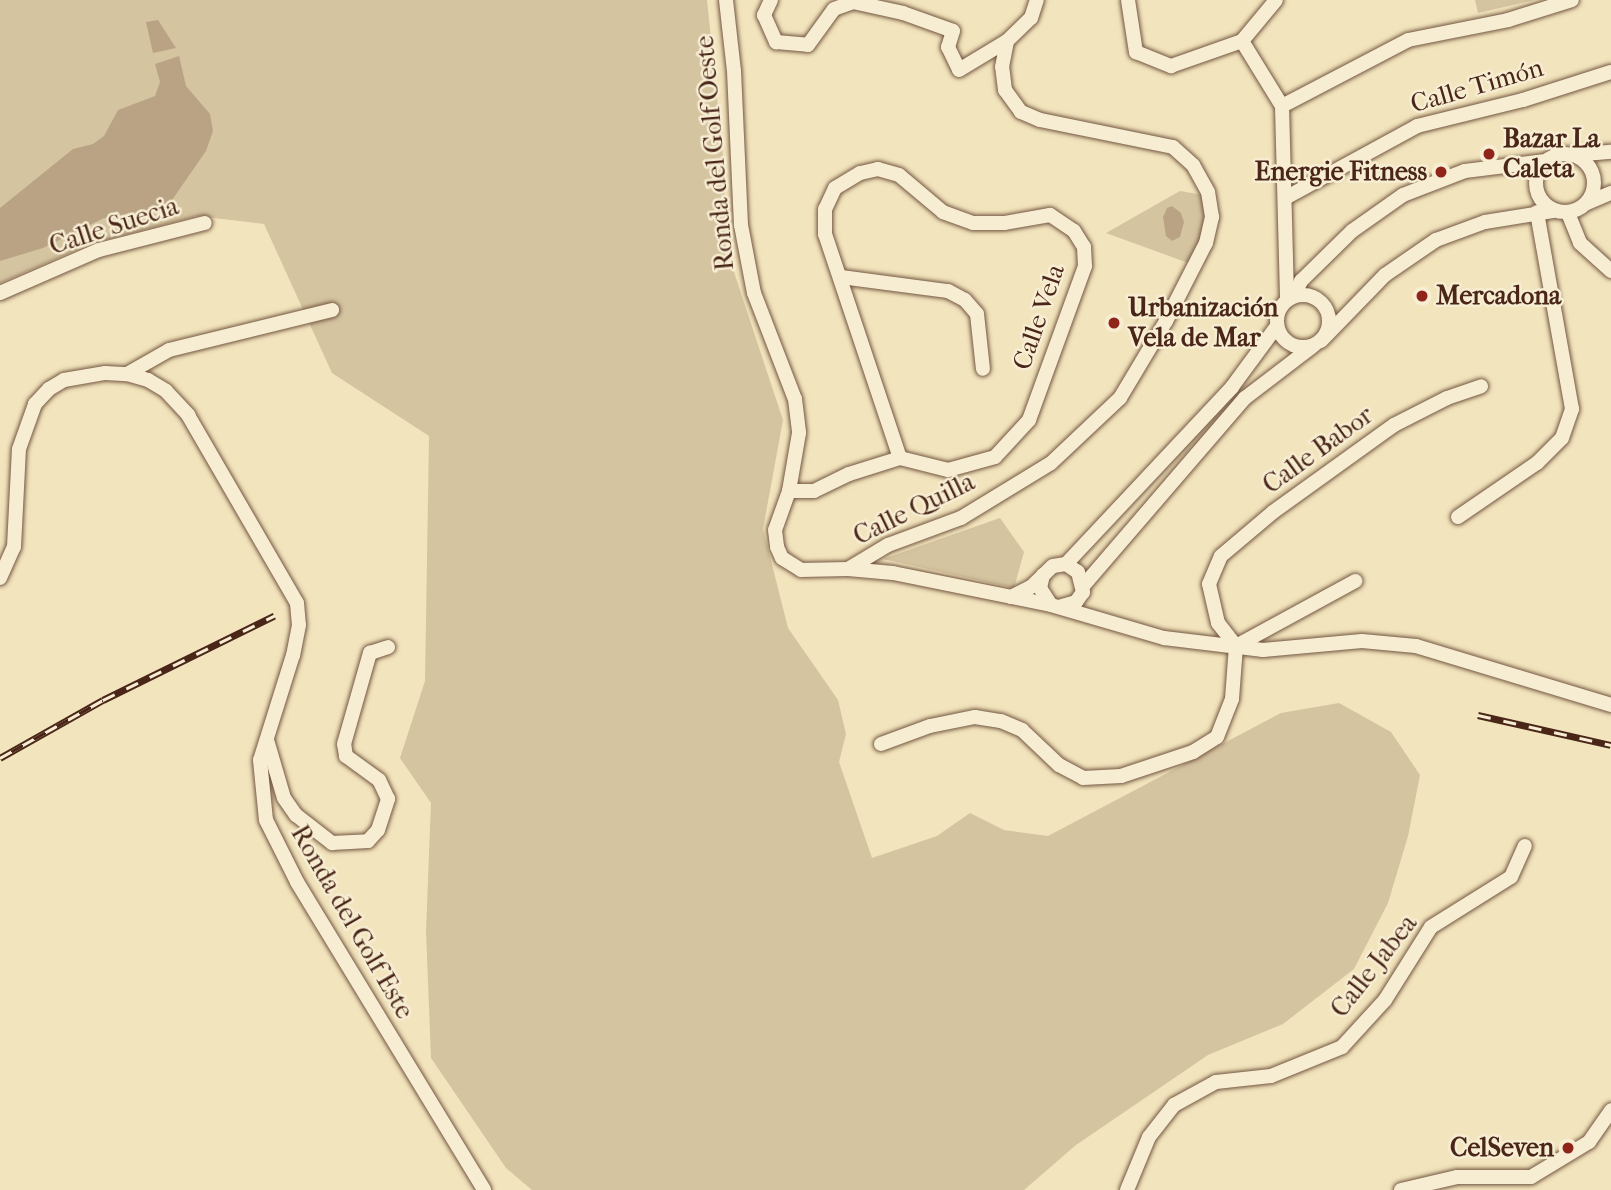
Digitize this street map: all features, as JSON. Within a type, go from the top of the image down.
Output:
[{"type":"street","name":"Ronda del Golf Oeste","points":[[726,0],[734,71],[741,225],[754,293],[795,399],[799,433],[789,491],[775,530],[776,547],[782,558],[801,570],[848,569],[892,573],[1055,606],[1164,638],[1263,650],[1362,641],[1416,646],[1611,705]]},
{"type":"street","points":[[771,0],[764,15],[776,42],[808,45],[834,9],[853,2],[903,13],[953,31],[948,47],[959,70],[1007,41],[1031,18],[1037,0]]},
{"type":"street","points":[[1128,0],[1136,52],[1171,66],[1242,41],[1276,0]]},
{"type":"street","points":[[1282,106],[1408,40],[1508,20],[1572,0]]},
{"type":"street","name":"Calle Quilla","points":[[848,569],[888,545],[961,518],[1051,463],[1120,398],[1166,320],[1206,243],[1212,218],[1208,192],[1193,165],[1173,147],[1040,120],[1021,112],[1005,90],[1002,67],[1007,41]]},
{"type":"street","points":[[1242,41],[1282,106],[1291,298]]},
{"type":"street","name":"Calle Timón","points":[[1287,197],[1417,125],[1523,100],[1611,72]]},
{"type":"street","points":[[1574,155],[1611,152]]},
{"type":"street","points":[[1010,597],[1023,593],[1053,566],[1066,564],[1232,387],[1277,326],[1278,311],[1291,298],[1301,281],[1352,231],[1403,195],[1465,171],[1545,161],[1564,153],[1583,159],[1594,175],[1593,195],[1587,203]]},
{"type":"street","points":[[1545,161],[1539,169],[1536,188],[1546,205],[1561,212],[1580,243],[1611,271]]},
{"type":"street","name":"Calle Vela","points":[[878,169],[899,175],[943,212],[974,223],[1004,223],[1050,215],[1074,231],[1084,247],[1085,266],[1029,420],[995,457],[948,471],[901,458],[825,234],[825,209],[835,188],[860,173],[878,169]]},
{"type":"street","points":[[1043,575],[1040,588],[1055,606],[1071,606],[1245,398],[1317,343],[1385,275],[1436,240],[1485,222],[1537,212],[1561,212],[1611,193]]},
{"type":"street","points":[[1458,517],[1536,463],[1562,438],[1573,408],[1537,212]]},
{"type":"street","name":"Calle Suecia","points":[[0,293],[99,250],[205,223]]},
{"type":"street","name":"Calle Vela","points":[[841,278],[948,290],[965,300],[978,314],[983,369]]},
{"type":"street","points":[[1291,298],[1312,296],[1326,307],[1330,325],[1317,343]]},
{"type":"street","points":[[127,374],[169,350],[332,310]]},
{"type":"street","points":[[1277,326],[1290,344],[1317,343]]},
{"type":"street","name":"Ronda del Golf Este","points":[[2,568],[17,524],[15,484],[19,449],[35,404],[64,380],[105,373],[127,374],[148,380],[166,391],[188,415],[286,579],[297,603],[299,625],[293,655],[260,760],[266,820],[297,882],[484,1190]]},
{"type":"street","name":"Calle Babor","points":[[1236,646],[1218,623],[1209,584],[1221,556],[1273,512],[1394,425],[1447,398],[1481,386]]},
{"type":"street","points":[[789,491],[814,491],[849,474],[901,458]]},
{"type":"street","points":[[1066,564],[1079,572],[1089,612],[1099,619]]},
{"type":"street","points":[[881,744],[930,726],[975,717],[1001,721],[1022,730],[1059,765],[1083,778],[1121,776],[1193,752],[1217,737],[1232,699],[1236,646],[1355,581]]},
{"type":"street","points":[[267,739],[284,797],[296,815],[332,843],[368,841],[378,830],[388,799],[379,780],[346,756],[344,744],[370,653],[388,647]]},
{"type":"street","name":"Calle Jabea","points":[[1127,1190],[1149,1137],[1174,1105],[1216,1082],[1271,1076],[1342,1047],[1385,1000],[1431,927],[1511,877],[1525,846]]},
{"type":"street","points":[[1401,1190],[1457,1177],[1531,1177],[1589,1142],[1611,1110]]},
{"type":"shaded area","points":[[0,0],[707,0],[724,166],[726,248],[783,420],[763,529],[788,628],[838,700],[846,734],[839,762],[872,858],[937,836],[970,813],[1004,830],[1048,836],[1281,713],[1339,703],[1391,732],[1420,775],[1408,836],[1388,903],[1354,969],[1283,1024],[1208,1055],[1076,1145],[1024,1190],[532,1190],[506,1168],[431,1058],[426,931],[431,803],[400,758],[425,681],[429,436],[332,373],[264,224],[197,216],[90,244],[0,283]]},
{"type":"shaded area","points":[[1475,0],[1535,0],[1478,13]]},
{"type":"shaded area","points":[[158,20],[176,48],[153,53],[146,22]]},
{"type":"shaded area","points":[[179,56],[186,86],[210,114],[213,131],[206,151],[172,200],[156,209],[104,218],[43,248],[0,261],[0,208],[73,149],[93,144],[104,136],[118,110],[155,96],[160,82],[155,64]]},
{"type":"shaded area","points":[[1180,191],[1203,195],[1209,216],[1191,264],[1106,233]]},
{"type":"shaded area","points":[[1172,206],[1181,213],[1184,222],[1180,237],[1172,241],[1166,236],[1163,217],[1167,208]]},
{"type":"shaded area","points":[[1000,518],[1024,552],[1014,588],[883,559]]},
{"type":"railway","points":[[0,758],[103,700],[274,616]]},
{"type":"railway","points":[[1478,715],[1611,745]]},
{"type":"place","name":"Bazar La Caleta","points":[[1489,154]]},
{"type":"place","name":"Energie Fitness","points":[[1441,172]]},
{"type":"place","name":"Mercadona","points":[[1422,296]]},
{"type":"place","name":"Urbanización Vela de Mar","points":[[1114,323]]},
{"type":"place","name":"CelSeven","points":[[1568,1148]]}]
